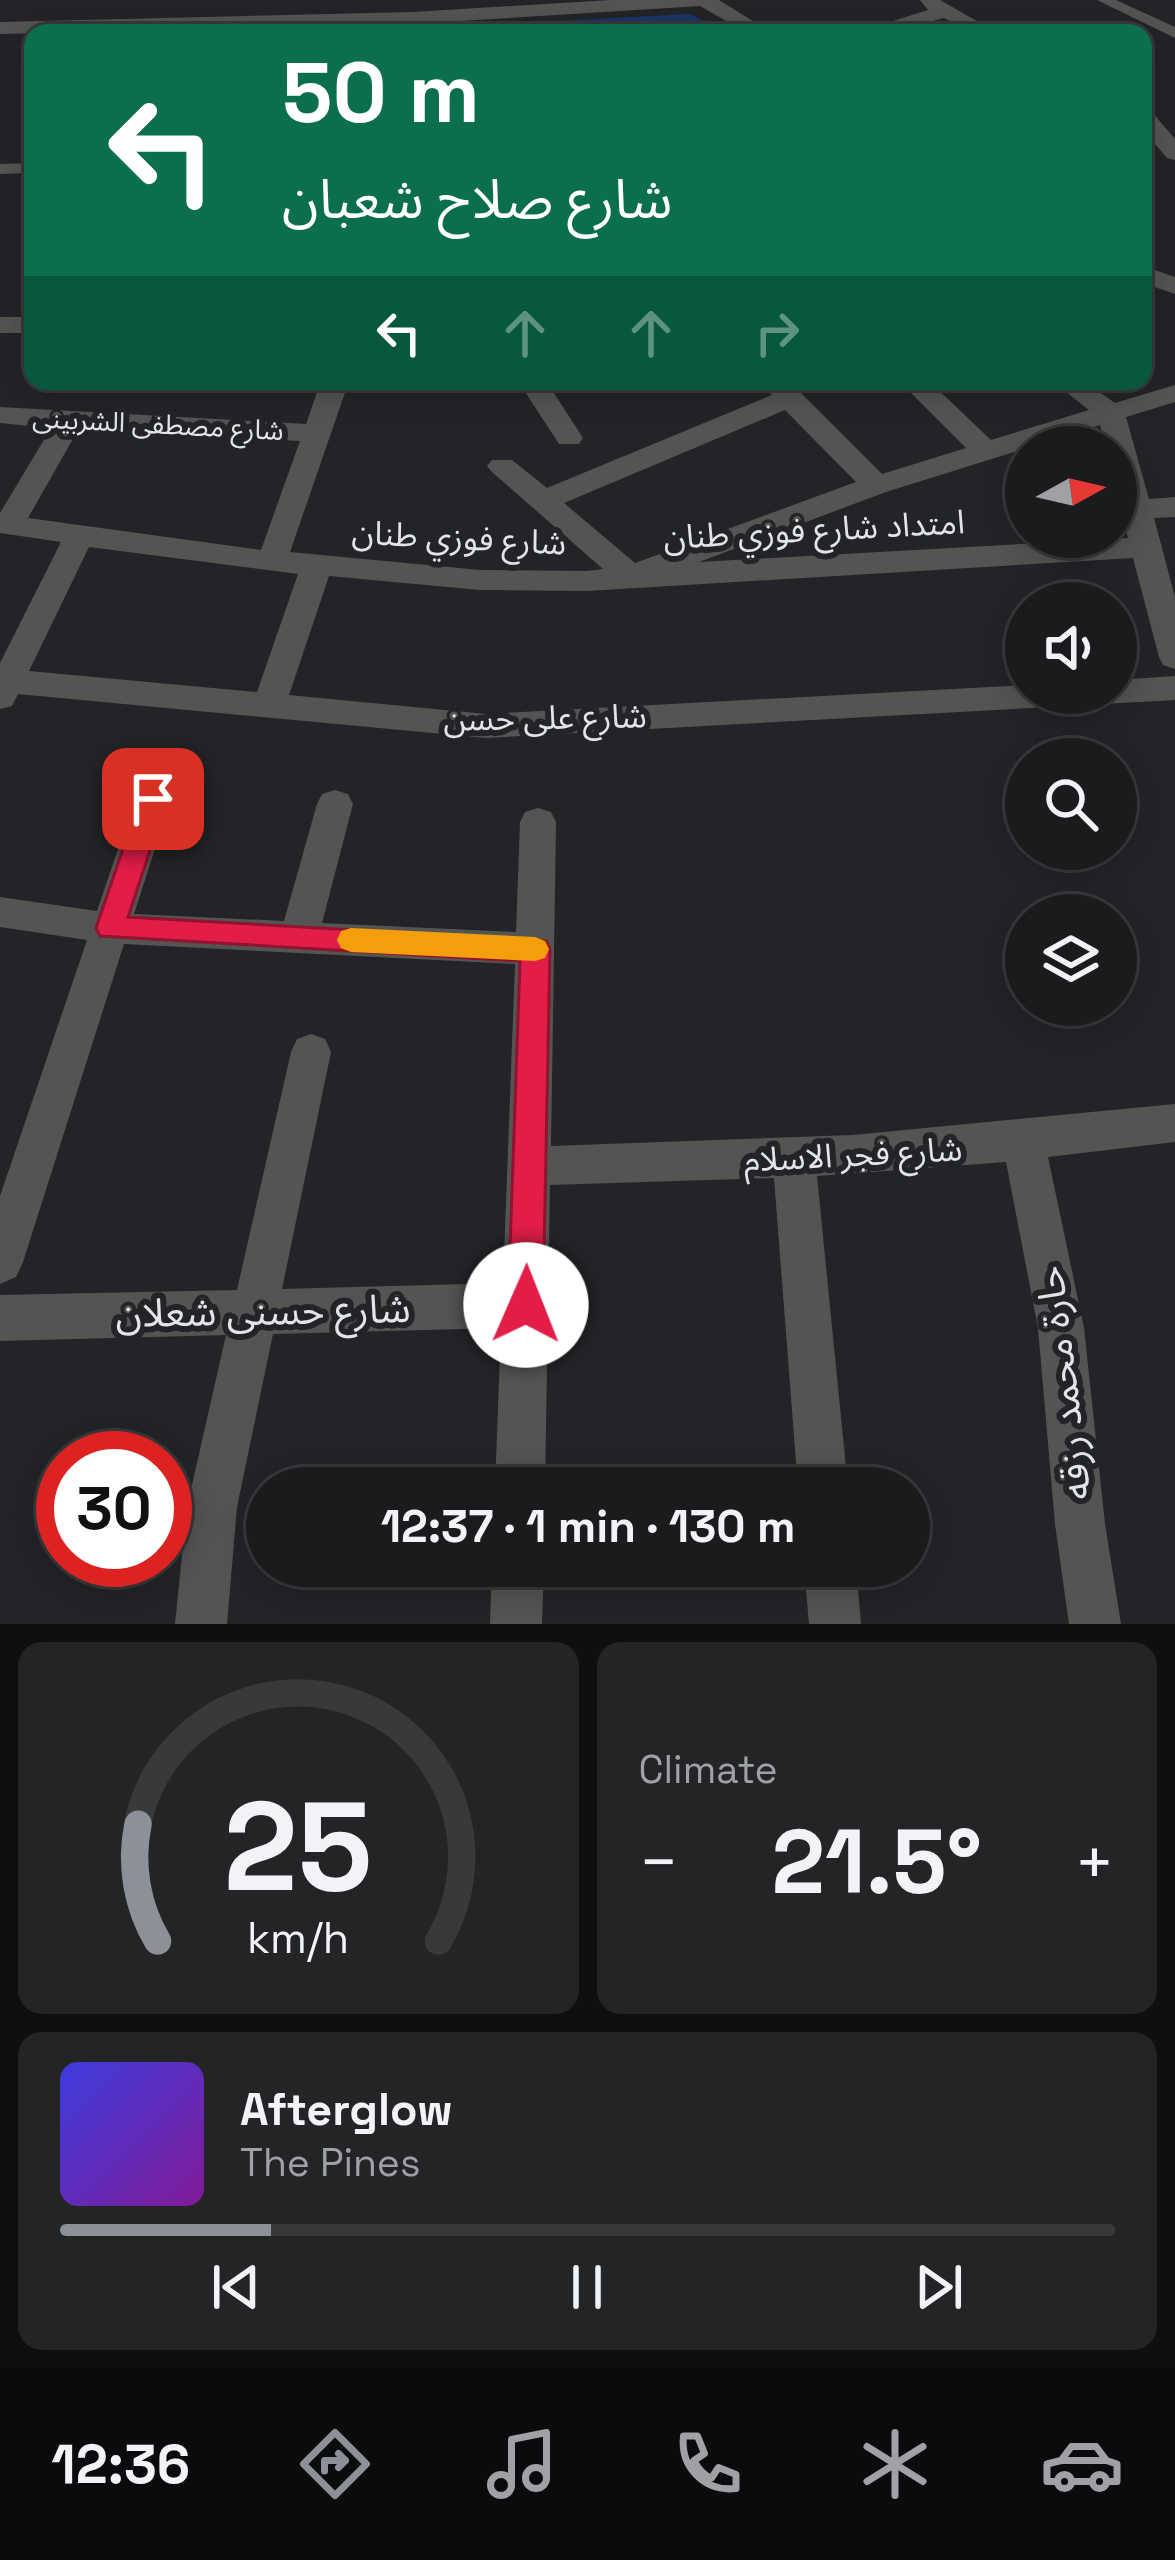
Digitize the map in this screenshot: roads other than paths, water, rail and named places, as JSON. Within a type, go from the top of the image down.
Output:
[{"type":"street","points":[[146,23],[163,0]]},
{"type":"street","points":[[251,21],[264,0]]},
{"type":"street","points":[[328,24],[416,9],[707,0],[748,24]]},
{"type":"street","points":[[926,0],[971,24]]},
{"type":"street","points":[[898,24],[946,11]]},
{"type":"street","points":[[117,24],[286,20],[300,24]]},
{"type":"street","points":[[272,561],[331,390]]},
{"type":"street","points":[[538,390],[569,438]]},
{"type":"street","points":[[543,501],[779,390]]},
{"type":"street","points":[[782,390],[876,485]]},
{"type":"street","points":[[922,390],[985,450]]},
{"type":"street","points":[[1079,390],[1111,413],[1114,426]]},
{"type":"street","name":"شارع فوزي طنان","points":[[4,524],[317,565],[534,582],[631,576],[876,485],[1175,393]]},
{"type":"street","name":"شارع مصطفى الشربينى","points":[[0,415],[317,433]]},
{"type":"street","points":[[4,524],[69,421]]},
{"type":"street","points":[[502,466],[631,576]]},
{"type":"street","points":[[1137,509],[1175,507]]},
{"type":"street","points":[[1137,520],[1175,658]]},
{"type":"street","points":[[2,686],[79,536]]},
{"type":"street","name":"امتداد شارع فوزي طنان","points":[[631,576],[1144,547]]},
{"type":"street","points":[[269,706],[317,565]]},
{"type":"street","name":"شارع على حسن","points":[[2,686],[486,726],[1005,698]]},
{"type":"street","points":[[1137,691],[1175,688]]},
{"type":"street","points":[[0,1262],[153,799]]},
{"type":"street","points":[[299,937],[335,804]]},
{"type":"street","points":[[521,1467],[538,821]]},
{"type":"street","points":[[0,912],[110,928],[535,949]]},
{"type":"street","points":[[201,1624],[212,1508],[311,1052]]},
{"type":"street","name":"شارع فجر الاسلام","points":[[529,1166],[794,1161],[1023,1144],[1175,1124]]},
{"type":"street","name":"حارة محمد رزقه","points":[[1023,1144],[1064,1351],[1073,1468],[1094,1624]]},
{"type":"street","points":[[794,1161],[821,1467]]},
{"type":"street","name":"شارع حسنى شعلان","points":[[0,1318],[526,1305]]},
{"type":"street","points":[[516,1624],[517,1587]]},
{"type":"street","points":[[832,1587],[835,1624]]},
{"type":"lane","points":[[1104,0],[1175,33]]}]
